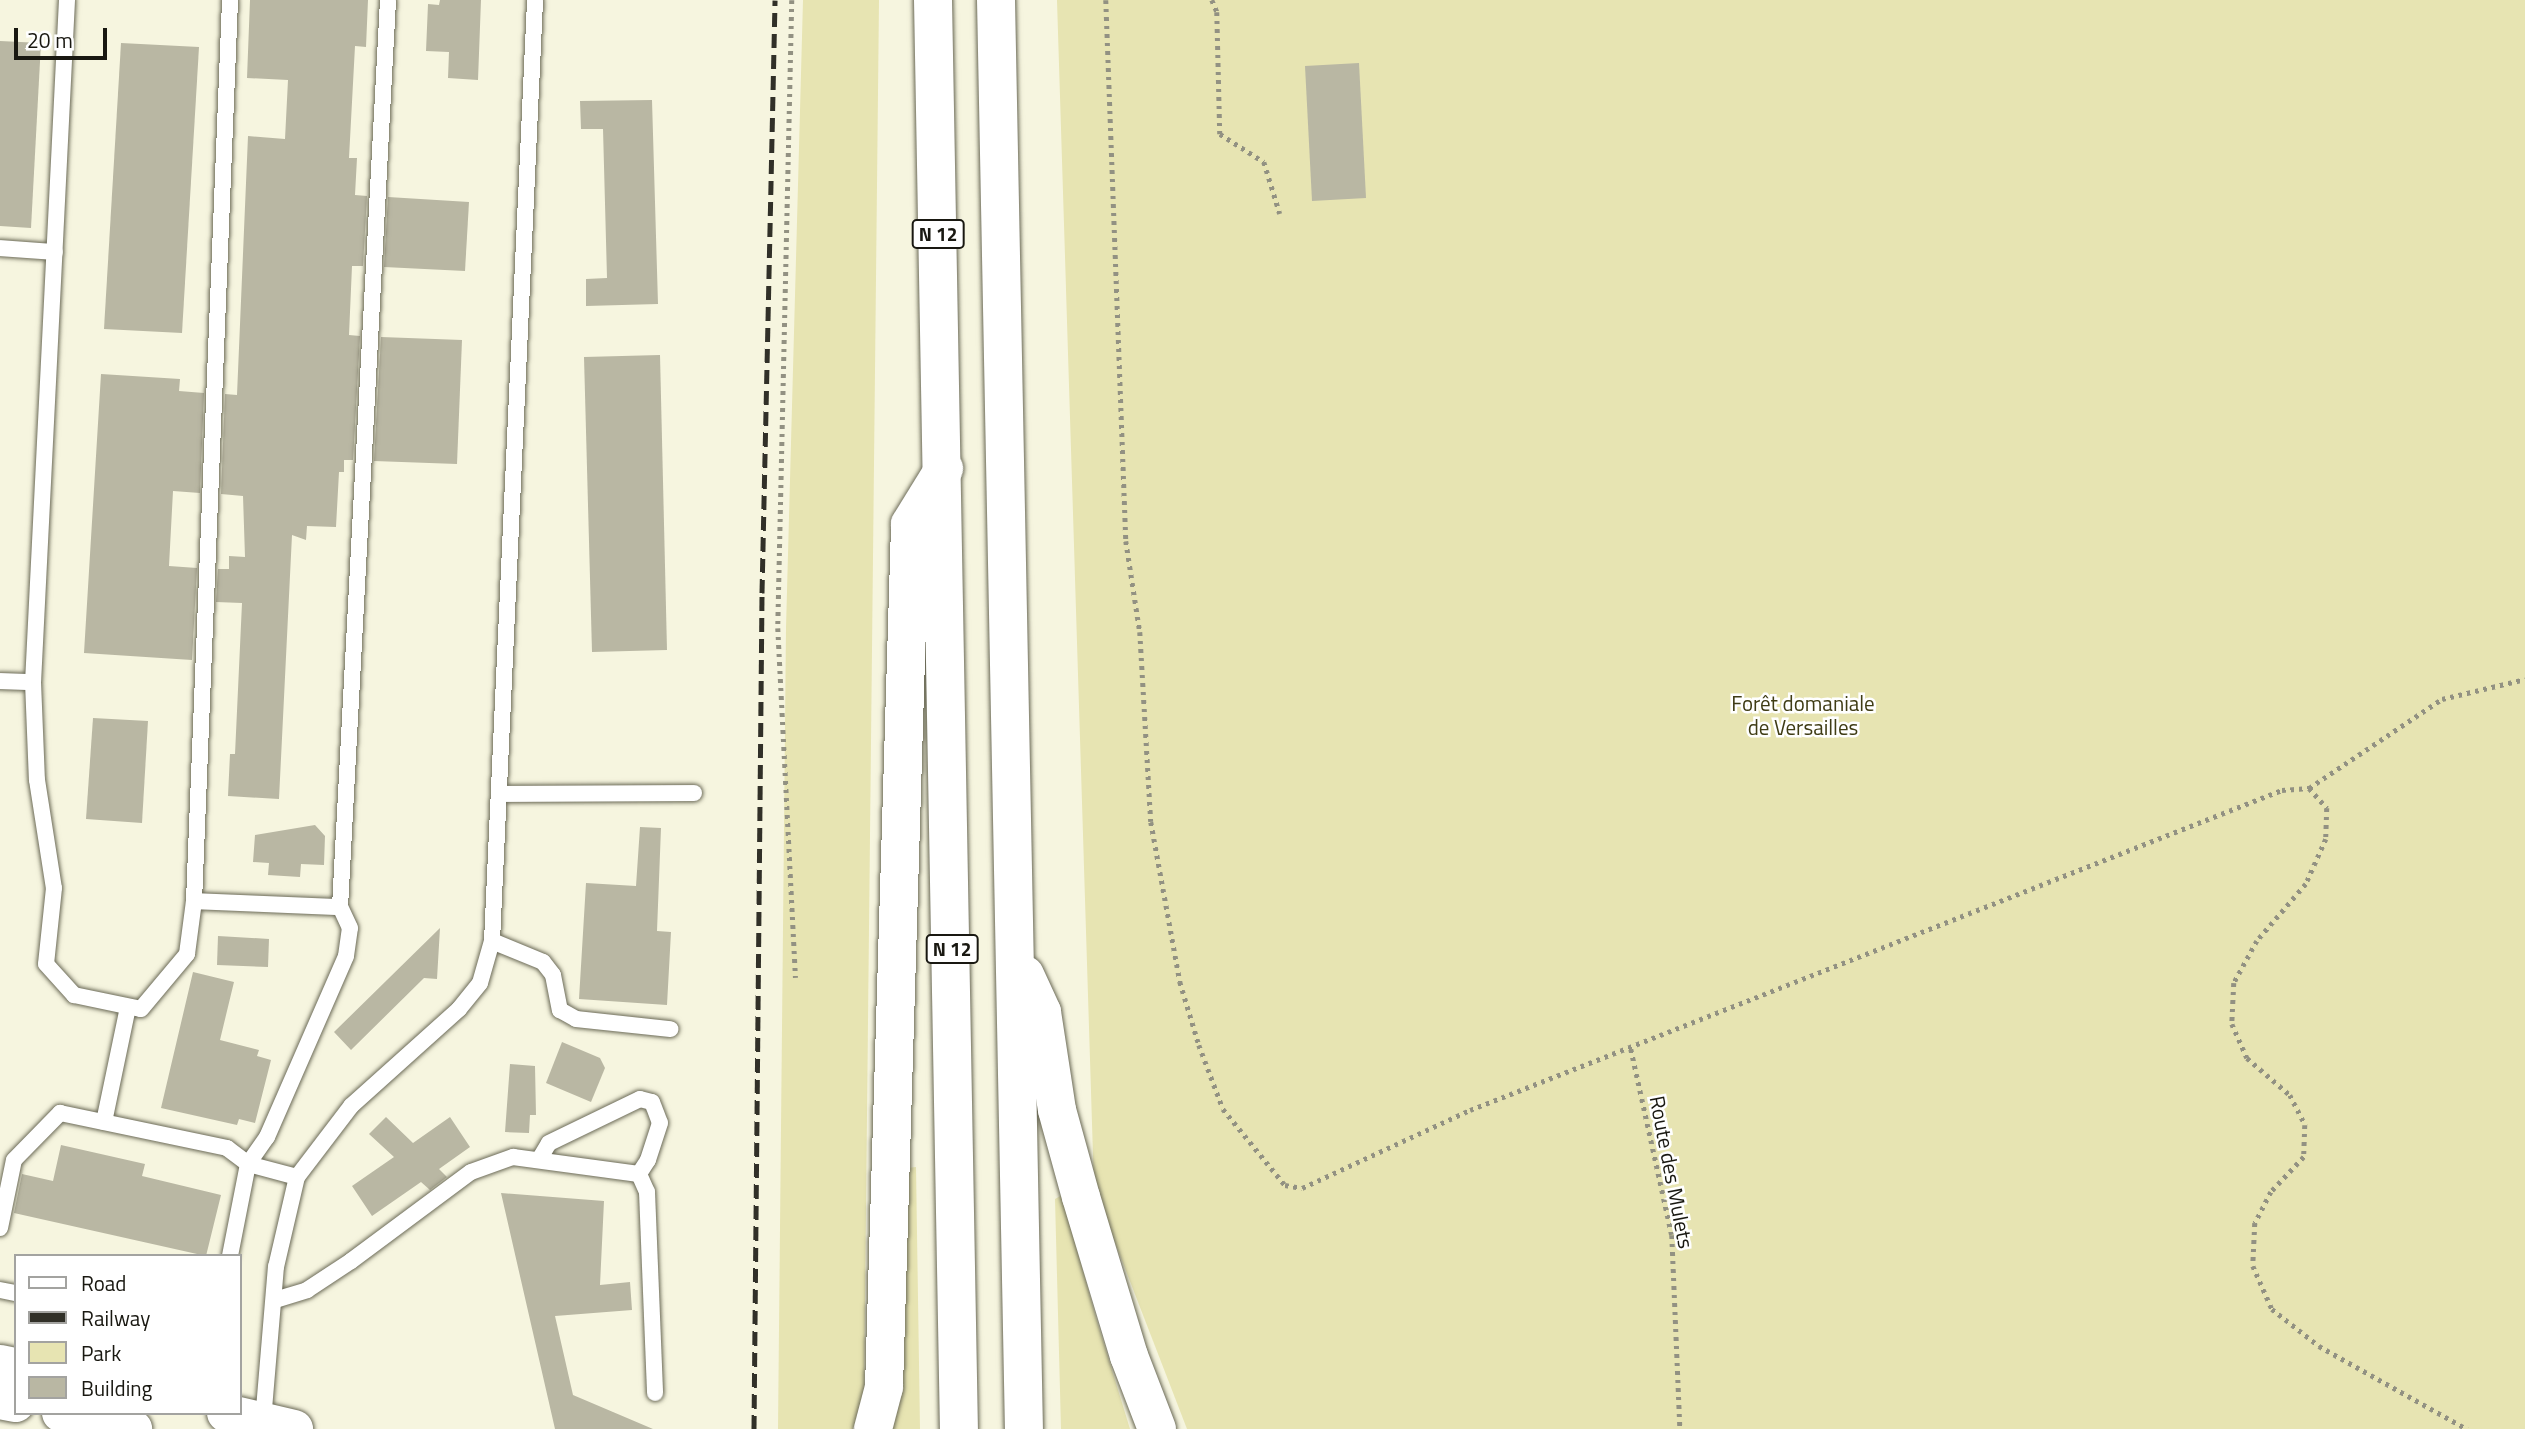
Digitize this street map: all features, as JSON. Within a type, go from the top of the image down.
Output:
[{"type":"main road","name":"N 12","points":[[933,0],[944,469],[959,1429]]},
{"type":"main road","points":[[996,0],[1024,1429]]},
{"type":"main road","points":[[873,1429],[884,1387],[910,524],[944,469]]},
{"type":"main road","points":[[1015,954],[1042,1012],[1057,1110],[1074,1172],[1129,1356],[1157,1429]]},
{"type":"main road","points":[[70,1415],[133,1429]]},
{"type":"main road","points":[[235,1415],[279,1425]]},
{"type":"lane","points":[[67,0],[33,682],[37,780],[54,888],[46,964],[74,995],[141,1009],[187,954],[194,901],[230,0]]},
{"type":"lane","points":[[230,1254],[248,1164],[267,1137],[346,956],[350,928],[340,907],[388,0]]},
{"type":"lane","points":[[279,1425],[275,1267],[297,1177],[351,1106],[466,1000],[480,983],[492,941],[536,0]]},
{"type":"lane","points":[[0,248],[55,252]]},
{"type":"lane","points":[[0,681],[33,682]]},
{"type":"lane","points":[[499,794],[695,793]]},
{"type":"lane","points":[[194,901],[340,907]]},
{"type":"lane","points":[[492,941],[543,962],[553,975],[560,1010],[576,1019],[670,1030]]},
{"type":"lane","points":[[104,1122],[128,1007]]},
{"type":"lane","points":[[540,1158],[549,1143],[640,1099],[652,1101],[660,1123],[648,1160],[639,1174]]},
{"type":"lane","points":[[0,1228],[14,1160],[60,1113],[227,1148],[248,1164],[297,1177]]},
{"type":"lane","points":[[275,1300],[307,1290],[351,1261],[471,1172],[513,1157],[540,1158],[639,1174]]},
{"type":"lane","points":[[639,1174],[647,1192],[655,1393]]},
{"type":"path","points":[[792,0],[778,628],[796,978]]},
{"type":"path","points":[[1105,0],[1126,541],[1146,696],[1146,783],[1180,982],[1223,1109],[1285,1185],[1302,1188],[1470,1110],[1631,1049],[2281,790],[2309,788],[2442,699],[2525,679]]},
{"type":"path","points":[[1212,0],[1217,12],[1220,134],[1264,162],[1280,214]]},
{"type":"path","points":[[2309,788],[2327,808],[2326,839],[2306,884],[2257,941],[2234,983],[2232,1024],[2247,1058],[2290,1095],[2305,1125],[2304,1157],[2271,1192],[2255,1223],[2253,1266],[2272,1309],[2319,1346],[2467,1429]]},
{"type":"path","name":"Route des Mulets","points":[[1631,1049],[1672,1235],[1680,1429]]},
{"type":"green space","points":[[803,0],[879,0],[864,1393],[853,1429],[778,1429],[786,628]]},
{"type":"green space","name":"Forêt domaniale de Versailles","points":[[1057,0],[2525,0],[2525,1429],[1187,1429],[1094,1188]]},
{"type":"green space","points":[[916,1167],[920,1429],[890,1429],[908,1168]]},
{"type":"green space","points":[[1062,1195],[1130,1429],[1061,1429],[1055,1199]]},
{"type":"building","points":[[250,0],[368,0],[366,47],[355,46],[349,158],[357,158],[355,195],[367,196],[363,266],[352,266],[349,335],[360,336],[353,460],[344,460],[344,472],[339,472],[336,527],[307,526],[306,540],[292,535],[279,799],[228,796],[230,754],[235,754],[242,603],[216,602],[218,569],[229,569],[229,556],[245,557],[243,496],[221,494],[225,394],[237,395],[248,136],[285,139],[288,80],[247,78]]},
{"type":"building","points":[[440,0],[481,0],[478,80],[448,78],[449,52],[426,51],[428,4],[439,5]]},
{"type":"building","points":[[0,41],[41,43],[31,228],[0,226]]},
{"type":"building","points":[[121,43],[199,47],[182,333],[104,329]]},
{"type":"building","points":[[1359,63],[1366,198],[1312,201],[1305,66]]},
{"type":"building","points":[[652,100],[658,304],[586,306],[586,279],[607,278],[603,129],[581,129],[580,101]]},
{"type":"building","points":[[388,197],[469,202],[465,271],[384,267]]},
{"type":"building","points":[[381,337],[462,340],[457,464],[374,461]]},
{"type":"building","points":[[660,355],[667,650],[592,652],[584,357]]},
{"type":"building","points":[[101,374],[180,379],[179,391],[204,393],[200,493],[173,491],[169,566],[197,568],[192,660],[84,653]]},
{"type":"building","points":[[93,718],[148,721],[142,823],[86,819]]},
{"type":"building","points":[[315,825],[325,836],[324,865],[301,864],[300,877],[268,875],[269,863],[253,862],[255,835]]},
{"type":"building","points":[[640,827],[661,828],[657,931],[671,932],[667,1005],[579,999],[586,883],[636,886]]},
{"type":"building","points":[[440,928],[437,979],[424,978],[351,1050],[334,1032]]},
{"type":"building","points":[[218,936],[269,939],[268,967],[217,965]]},
{"type":"building","points":[[193,972],[234,982],[220,1040],[259,1050],[257,1056],[271,1060],[255,1123],[239,1119],[237,1125],[161,1108]]},
{"type":"building","points":[[562,1042],[600,1058],[605,1068],[591,1102],[546,1083]]},
{"type":"building","points":[[510,1064],[535,1066],[536,1115],[530,1115],[529,1133],[505,1132]]},
{"type":"building","points":[[386,1117],[413,1143],[450,1117],[470,1147],[439,1169],[447,1177],[430,1190],[421,1182],[372,1216],[352,1186],[394,1157],[369,1134]]},
{"type":"building","points":[[61,1145],[145,1164],[142,1176],[221,1195],[206,1254],[14,1213],[22,1174],[53,1181]]},
{"type":"building","points":[[501,1193],[604,1201],[600,1285],[630,1282],[632,1310],[555,1316],[573,1395],[653,1429],[555,1429]]},
{"type":"railway","points":[[754,1429],[762,593],[775,0]]}]
